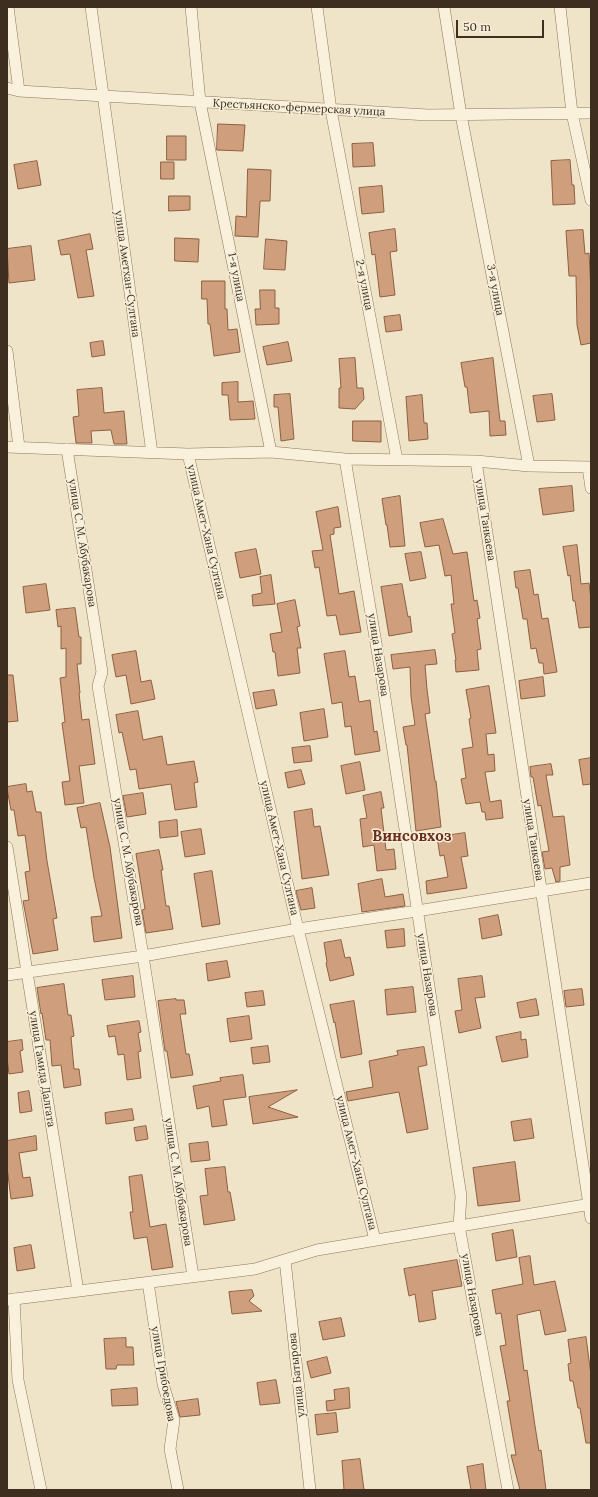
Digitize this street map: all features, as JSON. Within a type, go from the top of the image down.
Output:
[{"type":"street","points":[[8,7],[19,90]]},
{"type":"street","name":"улица Аметхан-Султана","points":[[91,7],[152,453]]},
{"type":"street","name":"1-я улица","points":[[191,7],[200,102],[271,452]]},
{"type":"street","name":"2-я улица","points":[[317,7],[331,110],[396,460]]},
{"type":"street","name":"3-я улица","points":[[444,7],[461,115],[529,466]]},
{"type":"street","points":[[560,7],[572,113],[591,200]]},
{"type":"street","name":"Крестьянско-фермерская улица","points":[[7,88],[102,96],[428,115],[591,113]]},
{"type":"street","points":[[7,351],[19,448]]},
{"type":"street","points":[[7,447],[188,454],[271,452],[345,460],[476,461],[529,466],[589,467],[591,488]]},
{"type":"street","name":"улица С. М. Абубакарова","points":[[67,449],[102,672],[98,686],[143,956],[193,1276]]},
{"type":"street","name":"улица Амет-Хана Султана","points":[[188,454],[298,929],[375,1240]]},
{"type":"street","name":"улица Назарова","points":[[345,460],[383,685],[462,1196],[459,1226],[508,1490]]},
{"type":"street","name":"улица Танкаева","points":[[476,461],[591,1218]]},
{"type":"street","name":"улица Гамида Далгата","points":[[7,848],[78,1291]]},
{"type":"street","points":[[7,975],[143,956],[298,929],[591,883]]},
{"type":"street","points":[[41,1490],[18,1380],[10,1299],[255,1268],[317,1250],[590,1204]]},
{"type":"street","name":"улица Батырова","points":[[285,1260],[310,1490]]},
{"type":"street","name":"улица Грибоедова","points":[[148,1282],[163,1384],[174,1420],[170,1449],[178,1490]]},
{"type":"building","points":[[218,124],[245,125],[243,151],[217,150]]},
{"type":"building","points":[[167,136],[186,136],[186,160],[167,160]]},
{"type":"building","points":[[373,143],[375,166],[353,167],[352,144]]},
{"type":"building","points":[[570,160],[575,204],[553,205],[551,161]]},
{"type":"building","points":[[37,161],[41,185],[18,189],[14,165]]},
{"type":"building","points":[[161,162],[174,162],[174,179],[161,179]]},
{"type":"building","points":[[248,169],[271,170],[270,201],[260,201],[258,237],[235,236],[236,216],[246,217]]},
{"type":"building","points":[[382,186],[384,212],[362,214],[359,188]]},
{"type":"building","points":[[169,196],[190,196],[190,210],[169,211]]},
{"type":"building","points":[[395,229],[397,251],[390,252],[395,295],[380,297],[375,254],[372,255],[369,233]]},
{"type":"building","points":[[583,230],[585,254],[589,253],[591,343],[581,345],[577,325],[576,276],[569,276],[566,231]]},
{"type":"building","points":[[90,234],[93,249],[86,250],[94,296],[78,298],[70,254],[61,255],[58,241]]},
{"type":"building","points":[[175,238],[199,239],[198,262],[175,261]]},
{"type":"building","points":[[266,239],[287,241],[285,270],[264,269]]},
{"type":"building","points":[[31,246],[35,280],[9,283],[7,249]]},
{"type":"building","points":[[202,281],[225,281],[225,309],[227,309],[228,330],[237,329],[240,352],[214,356],[210,324],[208,324],[207,299],[202,299]]},
{"type":"building","points":[[260,290],[275,290],[275,308],[279,308],[279,324],[256,325],[255,309],[260,309]]},
{"type":"building","points":[[400,315],[402,330],[386,332],[384,317]]},
{"type":"building","points":[[103,341],[105,355],[92,357],[90,343]]},
{"type":"building","points":[[288,342],[292,361],[267,365],[263,347]]},
{"type":"building","points":[[355,358],[357,388],[363,388],[364,399],[355,409],[339,408],[339,388],[341,388],[339,359]]},
{"type":"building","points":[[493,358],[500,421],[505,421],[506,435],[490,436],[489,411],[470,413],[467,387],[465,387],[461,363]]},
{"type":"building","points":[[238,382],[238,402],[253,401],[255,419],[230,420],[228,395],[222,395],[222,383]]},
{"type":"building","points":[[102,388],[104,413],[124,411],[127,444],[114,444],[111,430],[91,431],[92,443],[76,443],[73,417],[79,416],[77,390]]},
{"type":"building","points":[[290,394],[294,439],[281,441],[278,407],[274,407],[274,395]]},
{"type":"building","points":[[552,394],[555,420],[537,422],[533,396]]},
{"type":"building","points":[[422,395],[424,423],[427,423],[428,439],[409,441],[406,397]]},
{"type":"building","points":[[353,421],[381,421],[381,442],[353,441]]},
{"type":"building","points":[[572,486],[574,511],[543,515],[539,489]]},
{"type":"building","points":[[400,496],[405,546],[390,547],[382,499]]},
{"type":"building","points":[[338,507],[341,527],[334,528],[334,534],[330,535],[339,594],[354,591],[361,632],[340,635],[336,615],[327,616],[319,567],[315,568],[312,551],[323,550],[316,512]]},
{"type":"building","points":[[443,519],[453,554],[467,552],[474,601],[477,600],[480,618],[477,619],[481,649],[477,650],[479,670],[456,672],[456,660],[452,634],[455,633],[451,604],[454,604],[451,575],[445,576],[439,545],[425,547],[420,523]]},
{"type":"building","points":[[577,545],[581,584],[589,583],[591,600],[591,627],[579,628],[575,601],[573,601],[570,575],[568,576],[563,547]]},
{"type":"building","points":[[256,549],[261,574],[240,578],[235,553]]},
{"type":"building","points":[[421,552],[426,578],[410,581],[405,554]]},
{"type":"building","points":[[530,570],[534,595],[538,594],[542,619],[548,618],[557,672],[544,674],[543,663],[539,663],[536,648],[531,649],[527,619],[523,619],[514,572]]},
{"type":"building","points":[[271,575],[275,604],[253,606],[252,595],[262,593],[260,577]]},
{"type":"building","points":[[46,584],[50,610],[26,613],[23,587]]},
{"type":"building","points":[[402,584],[408,617],[410,616],[412,632],[389,636],[381,587]]},
{"type":"building","points":[[295,600],[300,626],[297,627],[301,648],[297,648],[300,673],[278,676],[275,652],[273,652],[270,634],[282,632],[277,604]]},
{"type":"building","points":[[75,608],[79,637],[81,637],[81,664],[77,664],[82,720],[89,719],[95,764],[79,766],[84,803],[65,805],[62,782],[70,781],[62,723],[65,722],[60,678],[66,677],[66,648],[61,649],[61,626],[58,627],[56,610]]},
{"type":"building","points":[[435,650],[437,664],[425,665],[430,713],[425,714],[436,781],[441,827],[416,831],[407,745],[403,727],[415,725],[411,697],[410,667],[393,669],[391,655]]},
{"type":"building","points":[[136,651],[141,682],[151,680],[155,699],[131,704],[126,675],[116,677],[112,655]]},
{"type":"building","points":[[345,651],[349,677],[355,676],[359,702],[370,700],[374,732],[377,731],[380,751],[355,755],[351,726],[345,727],[342,702],[332,704],[324,654]]},
{"type":"building","points":[[7,675],[13,675],[18,721],[7,722]]},
{"type":"building","points":[[543,677],[545,696],[521,699],[519,681]]},
{"type":"building","points":[[489,686],[496,733],[486,734],[488,755],[494,754],[495,771],[485,772],[490,802],[501,800],[503,818],[486,820],[485,812],[482,812],[480,802],[466,804],[461,779],[466,778],[462,749],[473,747],[469,719],[471,718],[466,690]]},
{"type":"building","points":[[274,690],[277,705],[256,709],[253,693]]},
{"type":"building","points":[[324,709],[328,737],[304,741],[300,713]]},
{"type":"building","points":[[138,711],[143,740],[162,736],[167,765],[194,761],[198,782],[194,783],[197,807],[175,810],[171,784],[139,789],[136,769],[130,770],[122,732],[119,733],[116,715]]},
{"type":"building","points":[[310,746],[312,761],[294,763],[292,748]]},
{"type":"building","points":[[591,758],[591,784],[583,785],[579,760]]},
{"type":"building","points":[[360,762],[365,790],[346,794],[341,766]]},
{"type":"building","points":[[551,764],[553,775],[546,775],[553,817],[564,816],[570,865],[560,867],[560,881],[556,882],[552,868],[545,869],[542,852],[549,851],[541,805],[538,806],[530,767]]},
{"type":"building","points":[[301,770],[305,784],[288,788],[285,773]]},
{"type":"building","points":[[26,784],[27,792],[32,791],[36,812],[41,812],[47,861],[57,918],[53,919],[58,950],[33,954],[23,901],[29,900],[25,872],[30,871],[25,835],[18,836],[14,810],[11,810],[7,789],[7,787]]},
{"type":"building","points":[[381,792],[384,808],[381,808],[386,850],[394,849],[396,869],[377,871],[374,845],[363,847],[360,819],[367,818],[363,796]]},
{"type":"building","points":[[143,793],[146,814],[127,817],[123,796]]},
{"type":"building","points":[[100,803],[110,847],[122,938],[94,942],[91,917],[102,916],[86,827],[81,828],[77,808]]},
{"type":"building","points":[[312,809],[314,827],[320,826],[329,875],[302,879],[294,812]]},
{"type":"building","points":[[177,820],[178,836],[160,838],[159,822]]},
{"type":"building","points":[[201,829],[205,854],[185,857],[181,832]]},
{"type":"building","points":[[465,833],[468,856],[461,857],[467,888],[427,894],[426,881],[448,877],[444,855],[440,856],[437,837]]},
{"type":"building","points":[[159,850],[163,870],[161,870],[166,906],[169,906],[173,929],[146,933],[142,910],[145,909],[136,854]]},
{"type":"building","points":[[212,871],[220,924],[202,927],[194,874]]},
{"type":"building","points":[[382,879],[385,897],[403,894],[405,906],[362,912],[358,884]]},
{"type":"building","points":[[312,888],[315,908],[301,910],[296,891]]},
{"type":"building","points":[[498,915],[502,935],[482,939],[479,919]]},
{"type":"building","points":[[404,929],[405,946],[387,948],[385,931]]},
{"type":"building","points":[[341,940],[345,958],[350,957],[354,975],[330,981],[324,943]]},
{"type":"building","points":[[227,961],[230,977],[208,981],[206,964]]},
{"type":"building","points":[[133,976],[135,997],[105,1000],[102,980]]},
{"type":"building","points":[[482,976],[485,997],[475,998],[481,1028],[459,1033],[455,1011],[462,1010],[458,979]]},
{"type":"building","points":[[64,984],[68,1015],[71,1015],[74,1036],[71,1037],[74,1069],[79,1069],[81,1085],[64,1088],[61,1065],[52,1066],[50,1040],[46,1040],[37,988]]},
{"type":"building","points":[[413,987],[416,1012],[387,1015],[385,990]]},
{"type":"building","points":[[582,989],[584,1005],[566,1007],[564,991]]},
{"type":"building","points":[[263,991],[265,1005],[247,1007],[245,993]]},
{"type":"building","points":[[176,999],[184,1000],[186,1014],[180,1014],[186,1054],[189,1054],[193,1075],[171,1078],[167,1051],[165,1051],[158,1001]]},
{"type":"building","points":[[536,999],[539,1015],[520,1018],[517,1003]]},
{"type":"building","points":[[354,1001],[362,1054],[341,1058],[335,1022],[334,1023],[330,1005]]},
{"type":"building","points":[[249,1016],[252,1039],[230,1042],[227,1019]]},
{"type":"building","points":[[139,1021],[141,1032],[138,1033],[141,1051],[138,1052],[141,1078],[127,1080],[124,1054],[118,1055],[115,1036],[109,1037],[107,1026]]},
{"type":"building","points":[[521,1032],[521,1040],[526,1039],[528,1057],[502,1062],[496,1037]]},
{"type":"building","points":[[22,1040],[23,1050],[20,1051],[23,1072],[9,1074],[7,1042]]},
{"type":"building","points":[[268,1046],[270,1062],[253,1064],[251,1048]]},
{"type":"building","points":[[424,1047],[427,1065],[418,1067],[428,1129],[407,1133],[399,1092],[348,1101],[346,1092],[373,1087],[369,1061],[398,1055],[397,1051]]},
{"type":"building","points":[[243,1075],[246,1097],[223,1100],[227,1125],[212,1127],[209,1106],[197,1109],[193,1086],[221,1081],[220,1078]]},
{"type":"building","points":[[297,1090],[268,1107],[298,1117],[253,1124],[249,1097]]},
{"type":"building","points":[[29,1091],[32,1111],[20,1113],[18,1093]]},
{"type":"building","points":[[132,1109],[134,1120],[106,1124],[105,1113]]},
{"type":"building","points":[[531,1119],[534,1138],[514,1141],[511,1122]]},
{"type":"building","points":[[146,1126],[148,1139],[136,1141],[134,1128]]},
{"type":"building","points":[[36,1136],[37,1150],[19,1153],[23,1178],[30,1177],[33,1196],[11,1199],[7,1167],[7,1141]]},
{"type":"building","points":[[208,1142],[210,1160],[191,1162],[189,1144]]},
{"type":"building","points":[[515,1162],[520,1201],[478,1206],[473,1168]]},
{"type":"building","points":[[225,1167],[228,1192],[230,1192],[235,1220],[204,1225],[200,1196],[208,1195],[205,1169]]},
{"type":"building","points":[[142,1175],[150,1227],[166,1224],[173,1267],[152,1270],[147,1237],[134,1239],[130,1212],[133,1212],[129,1177]]},
{"type":"building","points":[[513,1230],[517,1257],[496,1261],[492,1234]]},
{"type":"building","points":[[31,1245],[35,1268],[17,1271],[14,1248]]},
{"type":"building","points":[[530,1256],[534,1285],[555,1281],[566,1331],[545,1335],[540,1310],[517,1315],[524,1371],[527,1370],[539,1451],[541,1450],[546,1490],[520,1490],[511,1455],[516,1455],[507,1401],[510,1401],[500,1346],[506,1345],[501,1313],[496,1314],[492,1290],[523,1284],[519,1258]]},
{"type":"building","points":[[457,1260],[462,1286],[432,1291],[436,1319],[419,1322],[415,1294],[409,1296],[404,1269]]},
{"type":"building","points":[[252,1290],[254,1296],[249,1301],[262,1311],[232,1314],[229,1292]]},
{"type":"building","points":[[341,1318],[345,1336],[323,1340],[319,1322]]},
{"type":"building","points":[[586,1337],[591,1375],[591,1443],[586,1443],[580,1408],[578,1408],[573,1381],[570,1381],[568,1364],[571,1363],[568,1340]]},
{"type":"building","points":[[126,1338],[126,1347],[133,1347],[134,1365],[117,1365],[116,1369],[106,1369],[104,1339]]},
{"type":"building","points":[[327,1357],[331,1373],[311,1378],[307,1362]]},
{"type":"building","points":[[276,1380],[280,1403],[260,1405],[257,1383]]},
{"type":"building","points":[[137,1388],[138,1405],[112,1406],[111,1390]]},
{"type":"building","points":[[349,1388],[350,1408],[327,1411],[326,1401],[335,1400],[334,1390]]},
{"type":"building","points":[[198,1399],[200,1415],[180,1417],[176,1402]]},
{"type":"building","points":[[336,1413],[338,1432],[317,1435],[315,1415]]},
{"type":"building","points":[[360,1459],[364,1490],[344,1490],[342,1461]]},
{"type":"building","points":[[483,1464],[486,1490],[471,1490],[467,1467]]},
{"type":"district","name":"Винсовхоз","points":[[412,837]]}]
